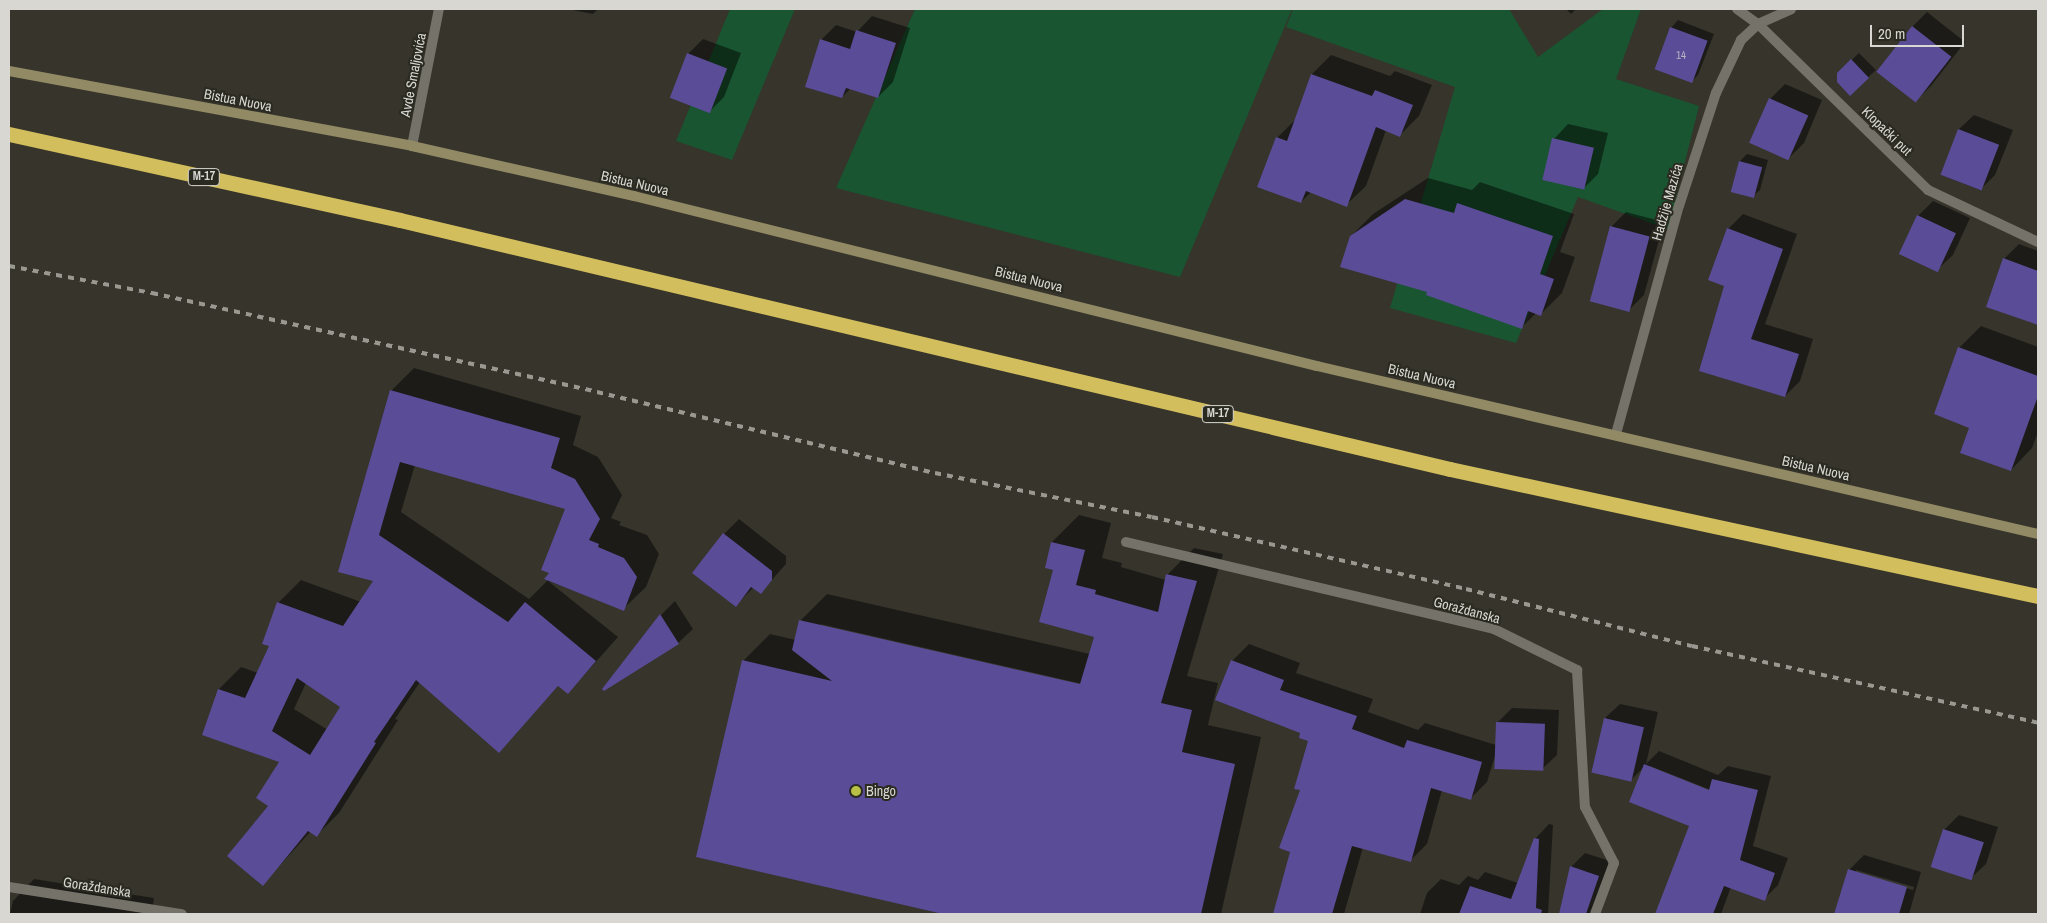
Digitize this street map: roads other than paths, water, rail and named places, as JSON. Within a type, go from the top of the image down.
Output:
[{"type":"highway","name":"M-17","points":[[9,134],[400,220],[1450,469],[2038,596]]},
{"type":"street","name":"Avde Smaljovića","points":[[412,146],[438,9]]},
{"type":"street","name":"Klopački put","points":[[1737,9],[1758,24],[1928,190],[2038,242]]},
{"type":"street","name":"Hadžije Mazića","points":[[1616,434],[1679,206],[1716,93],[1741,40],[1758,24],[1791,9]]},
{"type":"street","name":"Bistua Nuova","points":[[9,71],[412,146],[634,196],[1317,366],[1616,434],[2038,534]]},
{"type":"street","name":"Goraždanska","points":[[1126,542],[1494,629],[1577,670],[1585,807],[1614,863],[1595,914]]},
{"type":"street","name":"Goraždanska","points":[[9,887],[182,914]]},
{"type":"railway","points":[[9,266],[152,293],[597,392],[935,473],[1152,517],[1466,589],[1692,646],[2038,723]]},
{"type":"place","name":"Bingo","points":[[856,791]]}]
